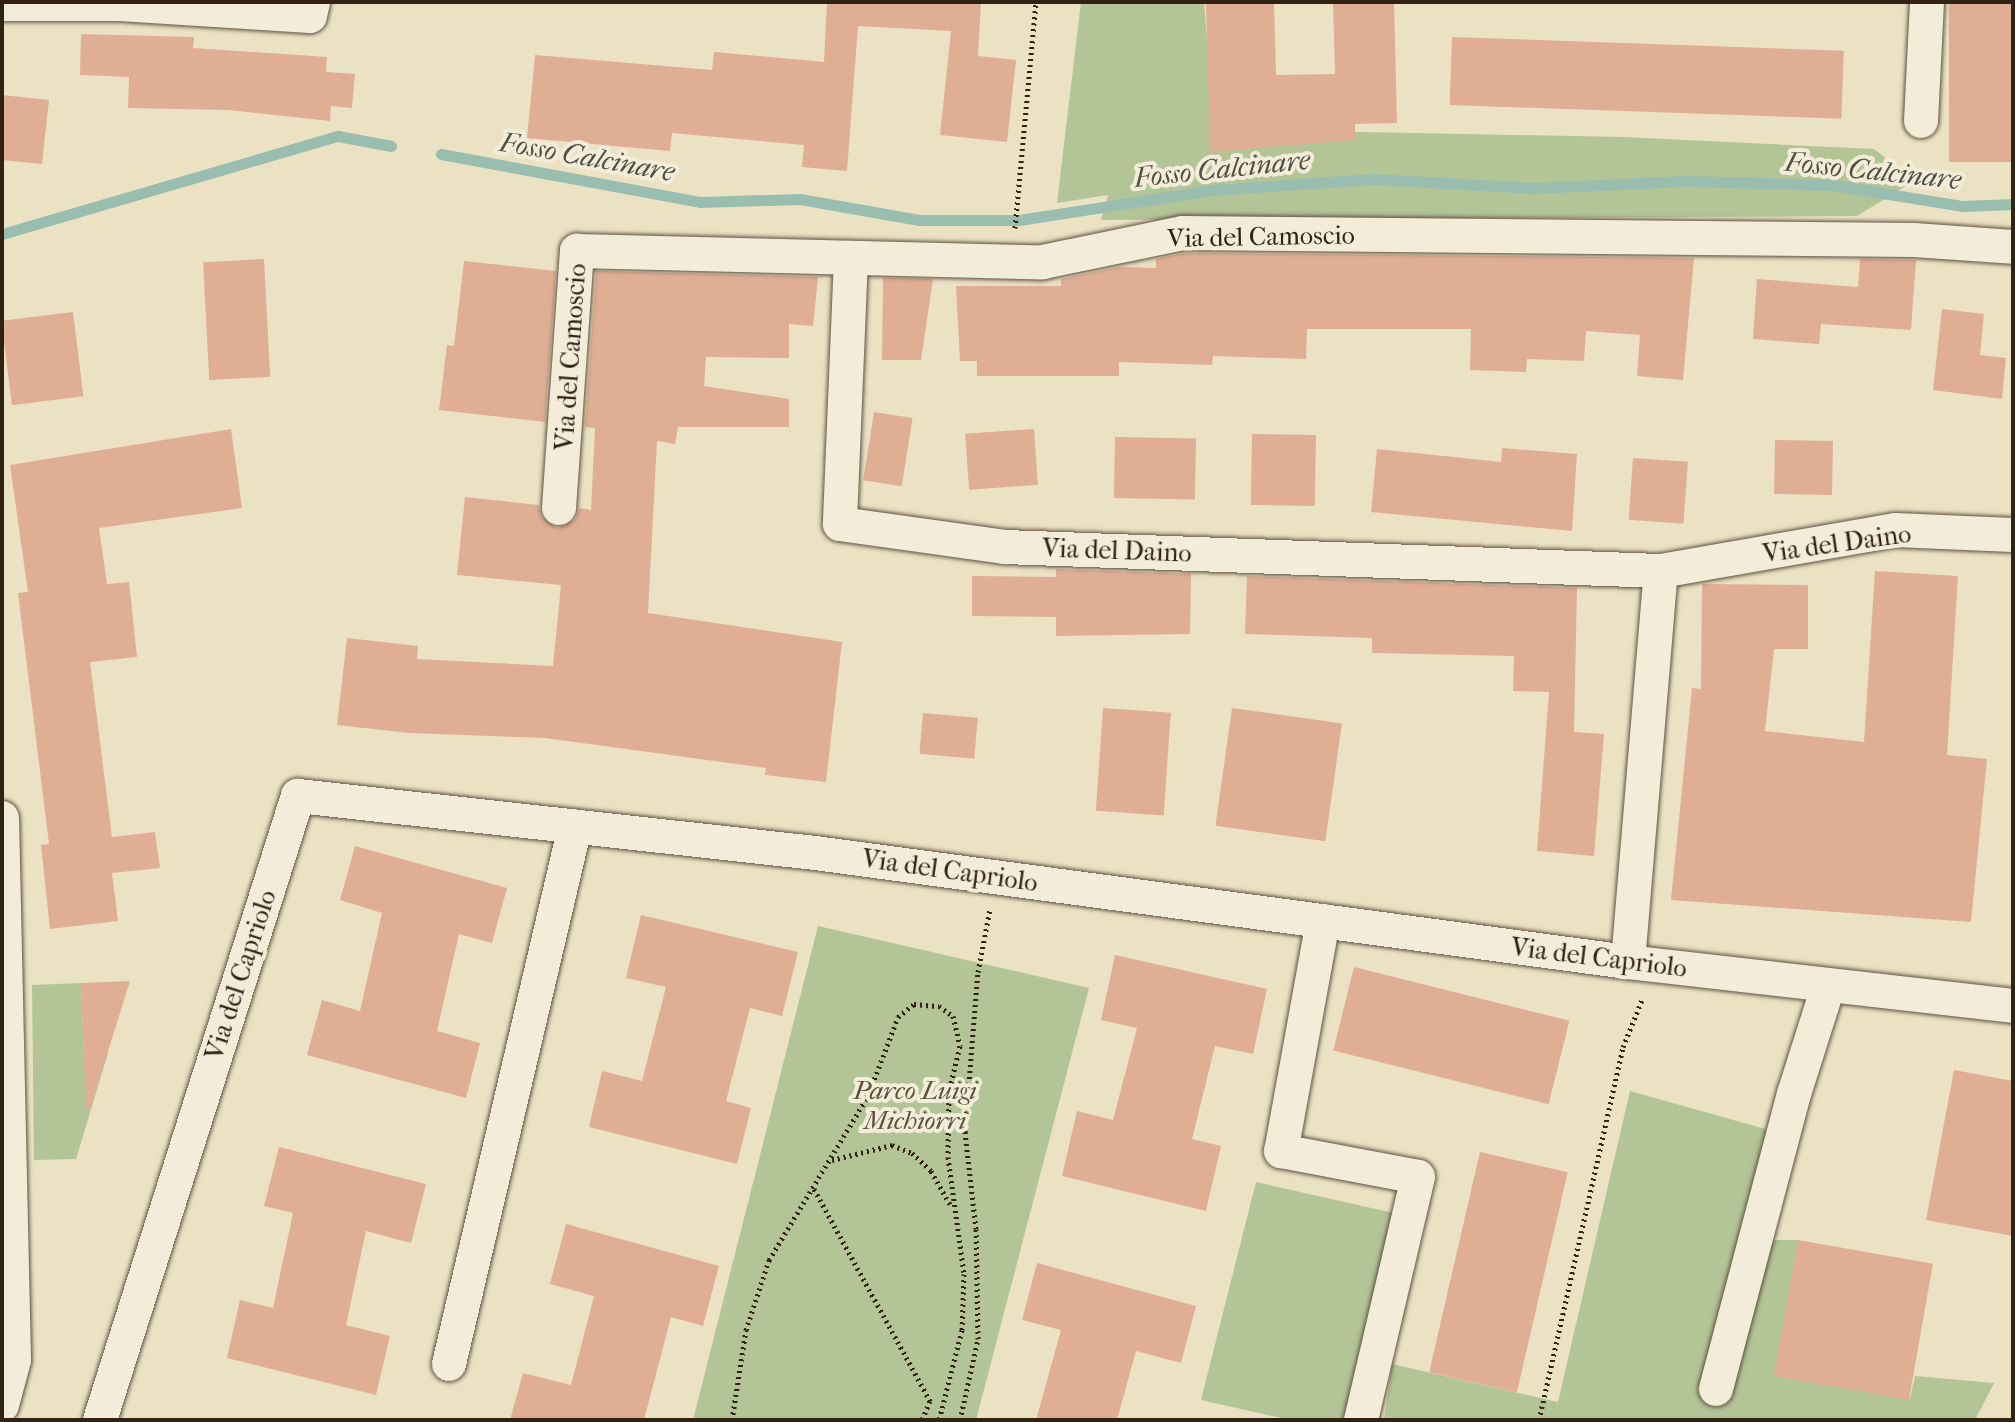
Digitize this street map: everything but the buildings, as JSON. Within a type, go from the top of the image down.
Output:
[{"type":"street","points":[[2,4],[120,3],[310,16],[313,2]]},
{"type":"street","points":[[1921,121],[1927,2]]},
{"type":"street","name":"Via del Camoscio","points":[[559,508],[577,251],[1043,262],[1183,233],[1914,240],[2013,247]]},
{"type":"street","name":"Via del Daino","points":[[851,258],[840,524],[1005,547],[1661,571],[1895,530],[2013,535]]},
{"type":"street","points":[[1642,964],[1661,571]]},
{"type":"street","name":"Via del Capriolo","points":[[100,1420],[298,796],[996,877],[1642,964],[2013,1006]]},
{"type":"street","points":[[2,818],[6,1116],[14,1360],[2,1405]]},
{"type":"street","points":[[449,1364],[575,827]]},
{"type":"street","points":[[1323,921],[1281,1151],[1418,1177],[1361,1420]]},
{"type":"street","points":[[1716,1389],[1794,1094],[1828,987]]},
{"type":"path","points":[[1014,231],[1020,194],[1036,2]]},
{"type":"path","points":[[960,1420],[978,1339],[976,1229],[965,1132],[978,972],[996,877]]},
{"type":"path","points":[[1539,1420],[1642,964]]},
{"type":"path","points":[[732,1420],[746,1330],[769,1260],[868,1096],[898,1017],[914,1004],[939,1006],[953,1016],[960,1046],[949,1091],[951,1207],[964,1288],[962,1330],[940,1418],[928,1414]]},
{"type":"path","points":[[831,1160],[892,1145],[912,1153],[931,1171],[951,1207]]},
{"type":"path","points":[[814,1188],[930,1401],[928,1414],[922,1420]]},
{"type":"green space","points":[[1081,2],[1204,2],[1208,51],[1312,131],[1623,137],[1874,149],[1914,181],[1857,216],[1101,220],[1108,195],[1057,203]]},
{"type":"green space","name":"Parco Luigi Michiorri","points":[[818,926],[1089,988],[976,1420],[693,1420]]},
{"type":"green space","points":[[81,983],[84,1053],[108,1053],[76,1159],[34,1160],[32,985]]},
{"type":"green space","points":[[1630,1091],[1769,1130],[1740,1240],[1798,1240],[1776,1376],[1910,1398],[1915,1376],[1994,1383],[1975,1420],[1384,1420],[1392,1364],[1558,1402]]},
{"type":"green space","points":[[1256,1182],[1398,1214],[1350,1420],[1290,1420],[1201,1400]]},
{"type":"waterway","name":"Fosso Calcinare","points":[[2,234],[338,136],[391,146]]},
{"type":"waterway","name":"Fosso Calcinare","points":[[441,154],[700,202],[800,199],[919,220],[1019,220],[1212,190],[1373,179],[1533,188],[1687,181],[1833,185],[1963,206],[2013,204]]}]
